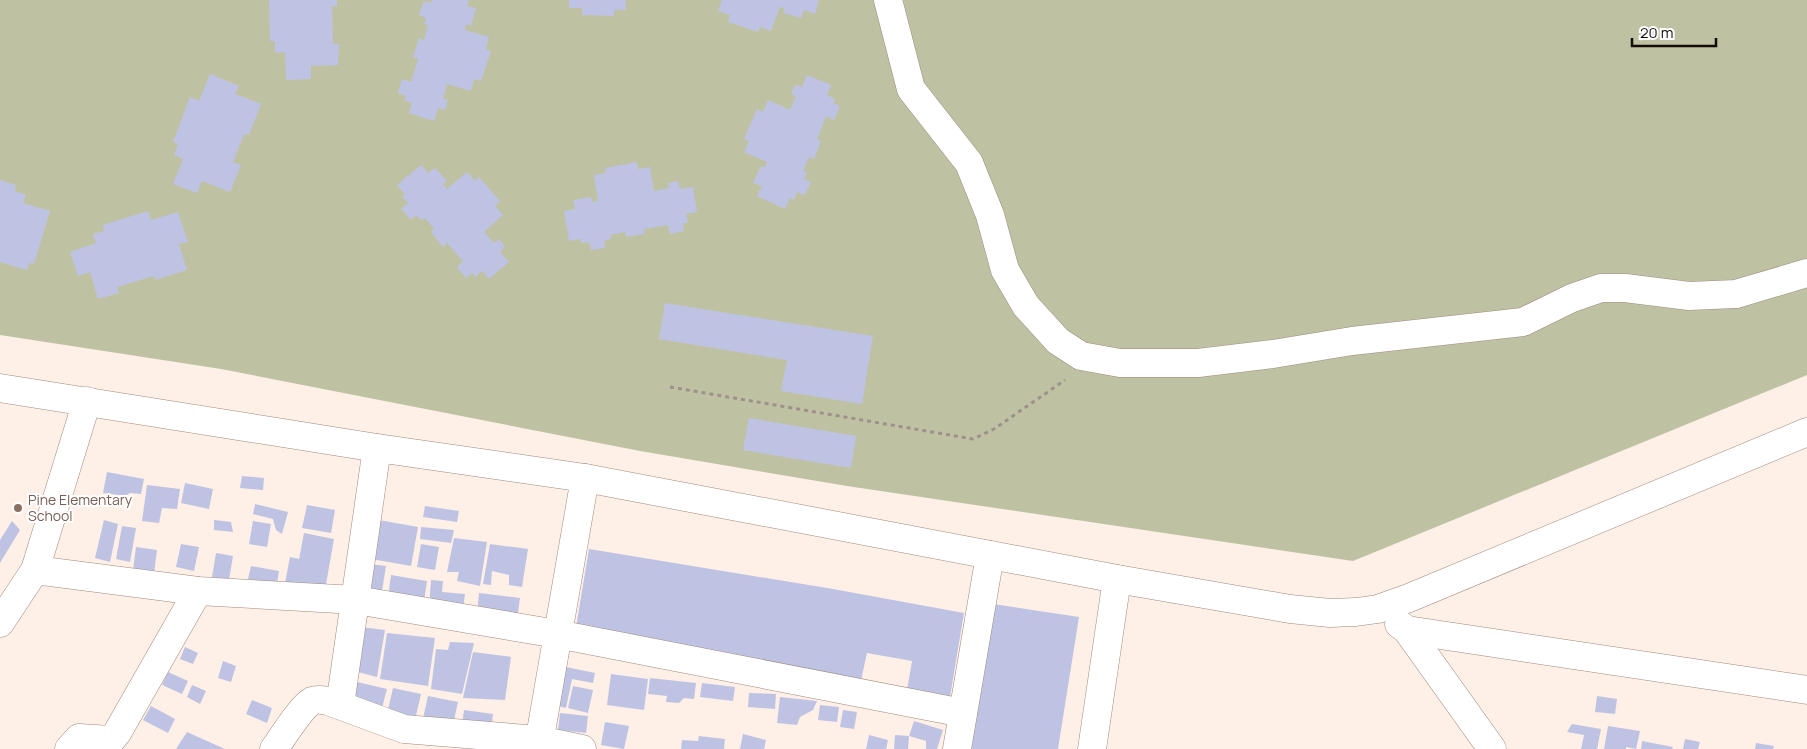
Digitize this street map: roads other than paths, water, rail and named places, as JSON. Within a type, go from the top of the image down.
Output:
[{"type":"street","points":[[888,0],[911,90],[969,163],[990,215],[1005,270],[1026,306],[1058,341],[1081,356],[1120,363],[1198,363],[1274,354],[1352,341],[1523,322],[1572,298],[1602,288],[1624,288],[1689,296],[1736,294],[1807,273]]},
{"type":"street","points":[[0,388],[377,448],[585,478],[1117,579],[1290,609],[1322,612],[1356,612],[1378,609],[1807,432]]},
{"type":"street","points":[[0,623],[35,570],[87,401]]},
{"type":"street","points":[[340,705],[377,448]]},
{"type":"street","points":[[538,745],[585,478]]},
{"type":"street","points":[[957,749],[990,555]]},
{"type":"street","points":[[35,570],[198,591],[356,600],[557,634],[963,713]]},
{"type":"street","points":[[1092,749],[1117,579]]},
{"type":"street","points":[[69,749],[79,738],[110,740],[117,733],[198,591]]},
{"type":"street","points":[[1378,609],[1407,630],[1492,749]]},
{"type":"street","points":[[1407,630],[1807,690]]},
{"type":"street","points":[[274,749],[313,700],[328,701],[340,705],[402,739],[538,745],[582,749]]},
{"type":"place","name":"Pine Elementary School","points":[[18,508]]}]
